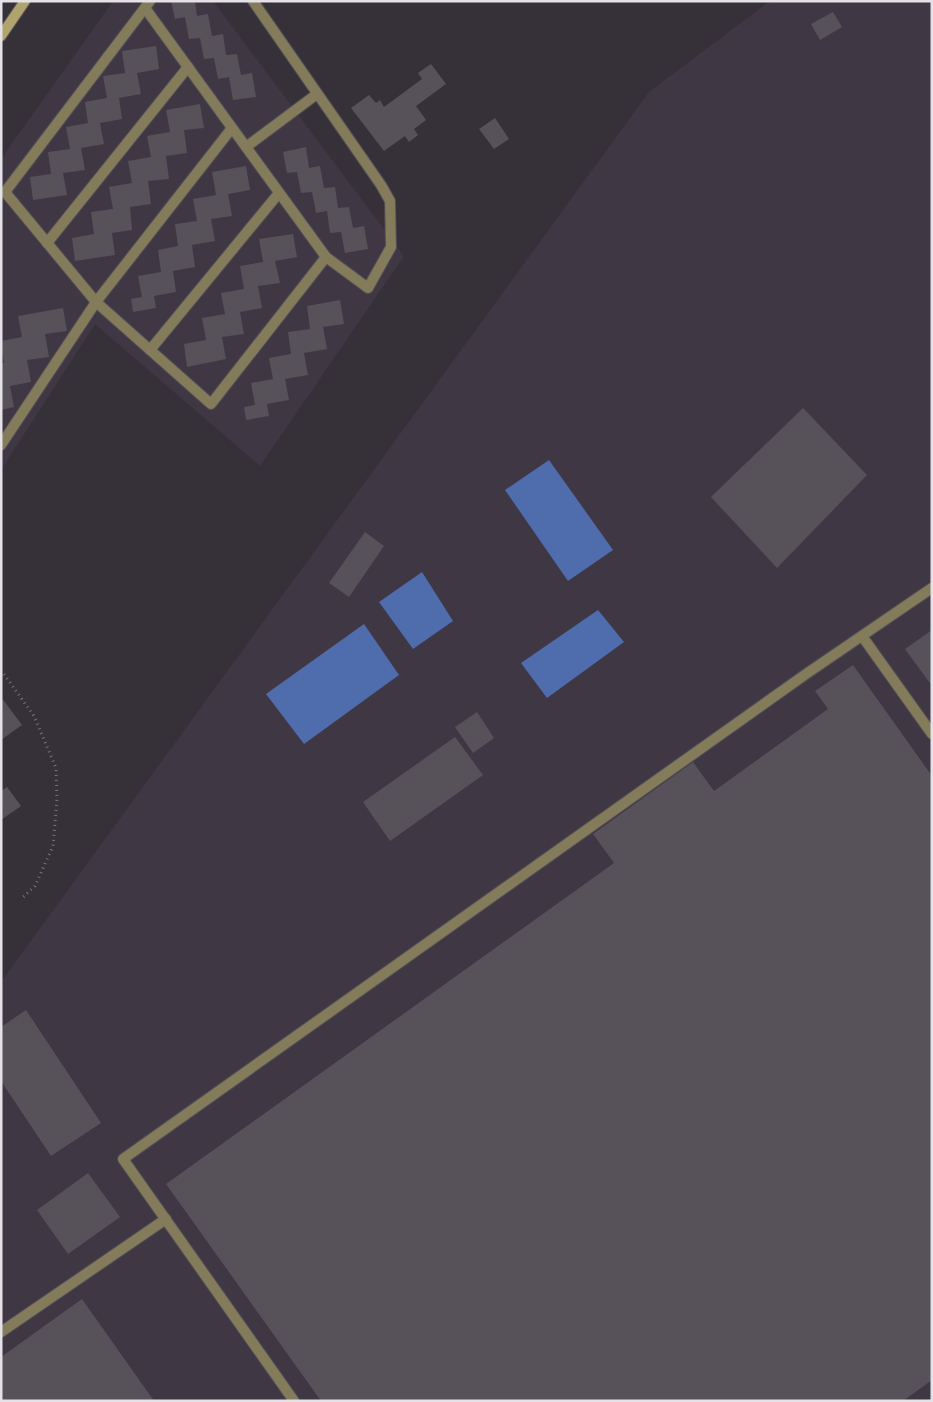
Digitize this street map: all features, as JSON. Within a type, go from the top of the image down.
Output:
[{"type":"street","points":[[1,36],[26,1]]},
{"type":"lane","points":[[253,1],[381,185],[390,202],[391,247],[368,288],[326,257],[188,67],[147,5],[5,192],[96,302],[211,404],[326,257]]},
{"type":"lane","points":[[47,243],[188,67]]},
{"type":"lane","points":[[246,147],[317,94]]},
{"type":"lane","points":[[1,445],[96,302],[232,128]]},
{"type":"lane","points":[[150,350],[279,193]]},
{"type":"lane","points":[[294,1401],[124,1160],[806,674],[932,588]]},
{"type":"lane","points":[[862,636],[932,734]]},
{"type":"lane","points":[[1,1332],[166,1219]]},
{"type":"path","points":[[1,670],[34,716],[56,768],[57,799],[53,846],[35,886],[20,899]]},
{"type":"shaded area","points":[[113,1],[213,1],[404,256],[260,466],[95,324],[1,470],[1,159]]},
{"type":"shaded area","points":[[770,1],[932,1],[932,1401],[1,1401],[1,982],[649,92]]},
{"type":"water","points":[[549,460],[613,550],[568,581],[505,490]]},
{"type":"water","points":[[422,572],[453,621],[413,649],[379,602]]},
{"type":"water","points":[[598,610],[624,642],[547,698],[521,663]]},
{"type":"water","points":[[364,624],[399,675],[304,744],[266,694]]},
{"type":"building","points":[[171,1],[195,1],[197,16],[208,14],[212,36],[223,34],[226,55],[237,54],[241,75],[252,73],[256,97],[233,100],[229,77],[218,79],[214,58],[204,59],[200,38],[189,39],[185,17],[175,19]]},
{"type":"building","points":[[833,12],[842,27],[820,40],[811,24]]},
{"type":"building","points":[[156,46],[159,69],[137,73],[141,94],[119,98],[122,119],[100,123],[104,144],[81,148],[85,170],[63,173],[67,195],[33,200],[30,177],[51,174],[48,152],[70,149],[66,127],[88,123],[85,102],[107,98],[103,76],[125,73],[122,51]]},
{"type":"building","points":[[431,64],[446,84],[416,106],[426,120],[414,129],[418,135],[409,142],[405,136],[384,151],[351,108],[369,95],[376,103],[380,100],[384,107],[422,79],[418,73]]},
{"type":"building","points":[[200,104],[204,128],[184,130],[187,153],[166,156],[169,179],[148,181],[151,204],[130,207],[132,230],[112,233],[115,255],[75,261],[72,238],[94,234],[91,212],[113,209],[109,187],[132,183],[128,161],[151,157],[147,136],[170,132],[166,110]]},
{"type":"building","points":[[495,118],[509,139],[494,149],[479,129]]},
{"type":"building","points":[[306,147],[309,168],[320,166],[324,188],[335,187],[338,208],[349,207],[353,228],[364,226],[368,249],[345,253],[341,232],[330,233],[327,211],[316,213],[312,192],[301,193],[297,172],[287,173],[283,152]]},
{"type":"building","points":[[246,166],[250,190],[228,194],[232,216],[211,219],[215,241],[192,245],[195,267],[173,271],[176,292],[154,296],[156,308],[133,312],[131,299],[142,297],[138,276],[161,272],[158,250],[178,246],[175,224],[197,221],[193,199],[216,195],[212,172]]},
{"type":"building","points":[[293,234],[297,257],[275,261],[280,283],[258,286],[262,308],[240,312],[244,334],[222,337],[226,359],[187,367],[184,344],[206,340],[202,318],[225,314],[221,293],[244,289],[240,266],[263,262],[259,239]]},
{"type":"building","points":[[340,300],[344,324],[323,327],[327,349],[304,353],[308,375],[285,379],[289,400],[267,404],[269,416],[246,420],[244,407],[255,405],[251,383],[273,379],[269,358],[291,354],[288,332],[310,329],[307,306]]},
{"type":"building","points":[[63,308],[67,331],[45,334],[49,357],[27,360],[31,382],[10,386],[14,407],[1,410],[1,363],[4,363],[1,341],[22,337],[18,316]]},
{"type":"building","points":[[803,408],[867,475],[777,568],[711,497]]},
{"type":"building","points":[[365,532],[384,546],[349,597],[329,583]]},
{"type":"building","points":[[932,630],[932,686],[905,649]]},
{"type":"building","points":[[853,665],[932,776],[932,1380],[903,1401],[321,1401],[166,1184],[614,863],[593,834],[693,762],[714,791],[828,709],[815,691]]},
{"type":"building","points":[[1,697],[22,725],[1,740]]},
{"type":"building","points":[[477,712],[494,738],[473,753],[455,727]]},
{"type":"building","points":[[455,737],[483,775],[390,841],[363,802]]},
{"type":"building","points":[[7,787],[21,806],[1,820],[1,791]]},
{"type":"building","points":[[26,1010],[101,1123],[51,1156],[1,1081],[1,1027]]},
{"type":"building","points":[[88,1173],[120,1217],[68,1254],[37,1210]]},
{"type":"building","points":[[82,1299],[154,1401],[1,1401],[1,1357]]}]
